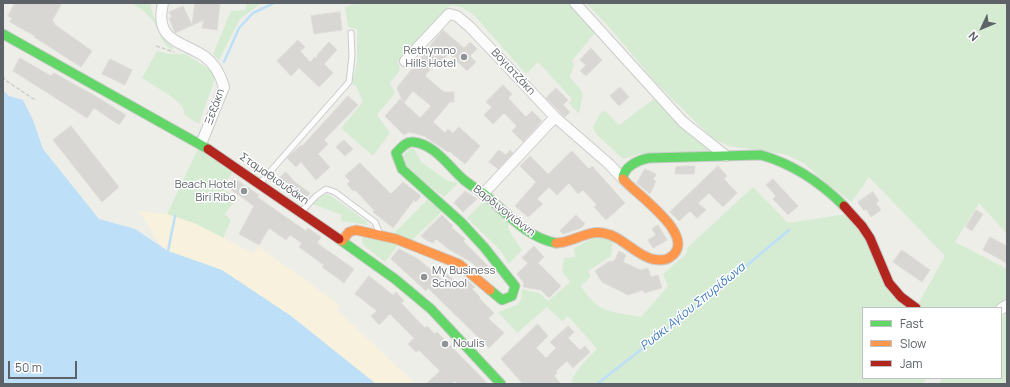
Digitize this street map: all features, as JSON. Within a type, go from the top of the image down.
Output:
[{"type":"street","name":"Ξεξάκη","points":[[163,3],[161,20],[166,33],[176,43],[204,56],[218,70],[224,87],[201,144]]},
{"type":"street","points":[[575,3],[683,122],[726,156]]},
{"type":"street","name":"Βογιατζάκη","points":[[405,61],[442,19],[449,14],[457,16],[484,41],[555,117],[609,164],[622,178]]},
{"type":"street","name":"Σταμαθιουδάκη","points":[[3,34],[201,144],[260,183],[395,280],[431,309],[501,384]]},
{"type":"street","points":[[483,194],[555,117]]},
{"type":"street","name":"Βαρδινογιάννη","points":[[342,241],[355,229],[379,234],[444,257],[467,269],[502,300],[513,295],[515,286],[491,253],[425,188],[400,168],[396,153],[404,144],[411,142],[421,144],[434,152],[466,182],[483,194],[516,222],[545,242],[568,243],[590,233],[609,234],[644,256],[655,260],[667,259],[676,253],[679,245],[672,225],[635,194],[622,178]]},
{"type":"street","points":[[622,178],[632,162],[645,157],[671,159],[760,155],[778,159],[796,168],[843,204],[860,223],[869,237],[888,283],[904,300],[914,307]]},
{"type":"lane","points":[[260,183],[349,82],[352,56],[351,32]]},
{"type":"lane","points":[[301,212],[316,196],[326,189],[335,192],[375,222],[379,234]]},
{"type":"path","points":[[3,76],[5,80],[35,100]]},
{"type":"green space","points":[[131,3],[151,3],[153,14],[163,33],[174,48],[173,49],[168,47],[163,42],[154,22],[149,15]]},
{"type":"green space","points":[[247,3],[261,3],[240,19],[219,60],[213,54],[231,11],[245,10]]},
{"type":"green space","points":[[357,3],[571,3],[598,29],[572,61],[574,64],[570,77],[583,93],[579,114],[569,103],[572,99],[538,62],[526,74],[474,15],[461,7],[451,5],[398,62],[400,70],[390,83],[395,93],[377,115],[390,133],[373,156],[341,128],[363,102],[356,86],[352,84],[357,61],[357,29],[348,27],[345,7]]},
{"type":"green space","points":[[586,3],[1007,3],[1007,234],[979,203],[955,242],[1007,269],[1007,297],[997,307],[922,307],[918,304],[945,256],[869,177],[852,202],[827,184],[804,163],[784,154],[729,146],[713,139],[656,83],[610,28]]},
{"type":"green space","points":[[157,51],[169,54],[186,54],[210,70],[216,76],[199,124],[185,115],[182,106],[172,97],[142,78]]},
{"type":"green space","points":[[654,99],[702,144],[714,152],[640,154],[623,159],[596,134],[593,127],[601,112],[605,111],[619,125]]},
{"type":"green space","points":[[414,148],[421,162],[448,181],[458,183],[444,197],[410,171],[402,157],[409,149]]},
{"type":"green space","points":[[198,149],[233,172],[222,188],[237,198],[225,214],[231,220],[223,238],[196,224],[167,214]]},
{"type":"green space","points":[[753,187],[788,223],[846,214],[857,225],[908,307],[862,307],[862,379],[926,379],[923,384],[571,384],[578,369],[597,349],[568,316],[562,321],[547,307],[517,333],[498,312],[517,305],[521,299],[522,289],[539,293],[548,301],[570,282],[562,271],[564,258],[575,257],[574,248],[598,236],[613,241],[611,256],[588,271],[591,276],[581,286],[587,295],[600,307],[613,312],[641,317],[668,286],[663,274],[686,254],[688,247]]},
{"type":"green space","points":[[326,194],[330,195],[366,221],[368,225],[340,221],[342,215],[313,204]]},
{"type":"green space","points":[[430,197],[444,210],[411,241],[392,235]]},
{"type":"green space","points":[[484,201],[510,221],[508,228],[522,250],[509,264],[500,250],[467,218]]},
{"type":"green space","points":[[365,235],[398,245],[385,262],[363,245],[362,239]]},
{"type":"green space","points":[[1007,312],[1007,384],[939,384],[942,379],[1002,379],[1002,316]]},
{"type":"sand","points":[[139,211],[167,214],[196,224],[253,253],[258,247],[262,249],[340,305],[337,310],[416,384],[376,384],[291,316],[222,270],[168,251],[160,245]]},
{"type":"water","points":[[3,90],[9,96],[23,100],[33,120],[43,149],[99,219],[135,229],[168,251],[222,270],[291,316],[376,384],[3,384]]},
{"type":"building","points":[[15,3],[62,3],[52,21],[92,51],[81,67],[34,37],[35,36],[10,22],[12,18],[8,16]]},
{"type":"building","points":[[195,3],[220,3],[217,30],[202,28],[204,20],[175,33],[169,18],[172,17],[169,12],[183,6],[192,25]]},
{"type":"building","points":[[340,12],[342,30],[314,34],[311,16]]},
{"type":"building","points":[[443,30],[464,48],[470,42],[477,49],[470,56],[476,62],[467,71],[449,53],[439,65],[436,62],[425,76],[444,92],[454,92],[454,102],[450,102],[433,122],[445,133],[448,129],[453,133],[459,127],[480,146],[465,164],[449,151],[448,152],[424,136],[409,132],[404,135],[385,116],[400,99],[403,102],[397,88]],"holes":[[[413,91],[431,106],[420,118],[404,103]]]},
{"type":"building","points":[[298,40],[305,47],[300,51],[310,62],[315,57],[317,59],[317,55],[329,42],[337,50],[324,64],[333,73],[319,87],[299,68],[291,76],[277,61]]},
{"type":"building","points":[[591,48],[602,60],[586,76],[580,71],[586,65],[580,60]]},
{"type":"building","points":[[20,58],[51,76],[54,73],[126,115],[119,125],[94,108],[87,118],[13,71]]},
{"type":"building","points":[[110,59],[132,70],[125,85],[102,74]]},
{"type":"building","points":[[503,85],[512,94],[508,98],[526,117],[532,111],[542,121],[523,142],[512,131],[517,126],[504,113],[493,124],[484,115],[492,107],[486,102]]},
{"type":"building","points":[[620,87],[629,97],[619,106],[610,96]]},
{"type":"building","points":[[556,88],[568,100],[563,105],[570,112],[565,117],[546,98]]},
{"type":"building","points":[[348,96],[358,105],[324,140],[328,144],[318,154],[330,167],[316,180],[301,162],[296,167],[287,158],[301,145],[302,146]]},
{"type":"building","points":[[71,126],[119,187],[102,202],[53,140]]},
{"type":"building","points":[[344,140],[353,149],[345,156],[336,147]]},
{"type":"building","points":[[499,150],[506,155],[510,150],[513,153],[498,169],[489,162]]},
{"type":"building","points":[[572,151],[589,169],[592,166],[625,203],[606,220],[594,207],[597,205],[583,190],[578,194],[569,183],[557,195],[549,187],[537,199],[543,204],[528,217],[515,206],[536,182],[520,166],[530,156],[548,174]]},
{"type":"building","points":[[360,163],[391,194],[403,182],[421,196],[416,202],[414,200],[393,228],[373,212],[374,210],[355,190],[353,191],[347,184],[350,181],[345,176]]},
{"type":"building","points":[[695,166],[694,174],[675,174],[676,167]]},
{"type":"building","points":[[718,166],[727,176],[724,179],[737,193],[723,207],[709,193],[698,203],[706,210],[697,218],[690,211],[679,221],[670,212]]},
{"type":"building","points":[[645,169],[656,174],[653,180],[656,181],[650,194],[637,183]]},
{"type":"building","points":[[286,172],[295,182],[310,193],[303,202],[275,182]]},
{"type":"building","points":[[234,178],[259,195],[257,197],[306,231],[308,228],[321,237],[317,243],[354,269],[344,283],[322,267],[324,265],[299,247],[302,243],[290,235],[286,240],[269,228],[259,245],[239,234],[254,206],[227,187]]},
{"type":"building","points":[[773,179],[798,206],[788,215],[773,199],[776,196],[766,185]]},
{"type":"building","points":[[465,191],[477,199],[463,212],[454,203]]},
{"type":"building","points":[[873,192],[879,201],[876,203],[881,210],[871,217],[866,209],[864,211],[858,202]]},
{"type":"building","points":[[976,210],[983,214],[972,231],[966,227]]},
{"type":"building","points":[[442,215],[453,226],[451,227],[465,239],[463,241],[490,268],[485,273],[436,239],[433,243],[421,236]]},
{"type":"building","points":[[576,215],[585,224],[581,228],[563,234],[560,231]]},
{"type":"building","points":[[658,225],[667,240],[653,248],[648,240],[656,235],[652,229]]},
{"type":"building","points":[[990,237],[1007,246],[1007,263],[983,250]]},
{"type":"building","points":[[534,246],[544,257],[538,263],[561,286],[549,298],[541,290],[523,287],[524,283],[517,274],[528,263],[522,258]]},
{"type":"building","points":[[399,249],[418,259],[442,279],[447,274],[459,285],[466,279],[475,287],[472,289],[480,297],[479,298],[494,313],[488,318],[504,333],[489,348],[428,288],[426,291],[391,259]]},
{"type":"building","points":[[902,250],[930,270],[922,282],[893,262]]},
{"type":"building","points":[[619,251],[626,255],[623,262],[641,270],[648,268],[651,277],[658,275],[662,288],[644,293],[643,290],[628,295],[602,282],[595,271],[608,262],[614,261]]},
{"type":"building","points":[[369,276],[393,295],[396,292],[404,301],[401,303],[425,328],[427,326],[435,334],[437,332],[488,384],[458,384],[455,381],[451,384],[426,384],[440,371],[419,350],[416,352],[408,344],[414,338],[390,314],[379,325],[371,316],[377,311],[355,294]]},
{"type":"building","points":[[538,324],[548,336],[536,348],[546,358],[556,348],[550,342],[568,326],[574,332],[568,338],[580,350],[585,346],[590,352],[573,368],[567,361],[556,371],[557,373],[554,376],[561,384],[523,384],[501,359]]},
{"type":"waterway","points":[[224,62],[239,28],[253,13],[274,3]]},
{"type":"waterway","points":[[168,251],[175,216]]},
{"type":"waterway","name":"Ρυάκι Αγίου Σπυρίδωνα","points":[[597,384],[715,292],[789,230]]},
{"type":"traffic: fast","points":[[3,34],[208,149]]},
{"type":"traffic: fast","points":[[490,290],[502,300],[512,296],[515,286],[484,247],[461,222],[402,169],[396,153],[406,144],[413,142],[435,151],[464,180],[484,194],[526,230],[545,240],[556,243]]},
{"type":"traffic: fast","points":[[623,179],[628,168],[640,160],[649,158],[761,155],[773,159],[806,175],[844,206]]},
{"type":"traffic: fast","points":[[339,239],[395,279],[431,309],[501,384]]},
{"type":"traffic: slow","points":[[556,243],[568,241],[591,233],[603,233],[622,241],[646,257],[658,260],[665,260],[669,258],[677,249],[677,239],[672,228],[652,205],[623,179]]},
{"type":"traffic: slow","points":[[342,241],[349,232],[356,230],[396,239],[459,264],[490,290]]},
{"type":"traffic: jam","points":[[208,149],[339,239]]},
{"type":"traffic: jam","points":[[844,206],[862,226],[870,238],[889,283],[901,297],[915,307]]},
{"type":"place","name":"Rethymno Hills Hotel","points":[[464,57]]},
{"type":"place","name":"Beach Hotel Biri Ribo","points":[[244,191]]},
{"type":"place","name":"My Business School","points":[[424,277]]},
{"type":"place","name":"Noulis","points":[[445,344]]}]
